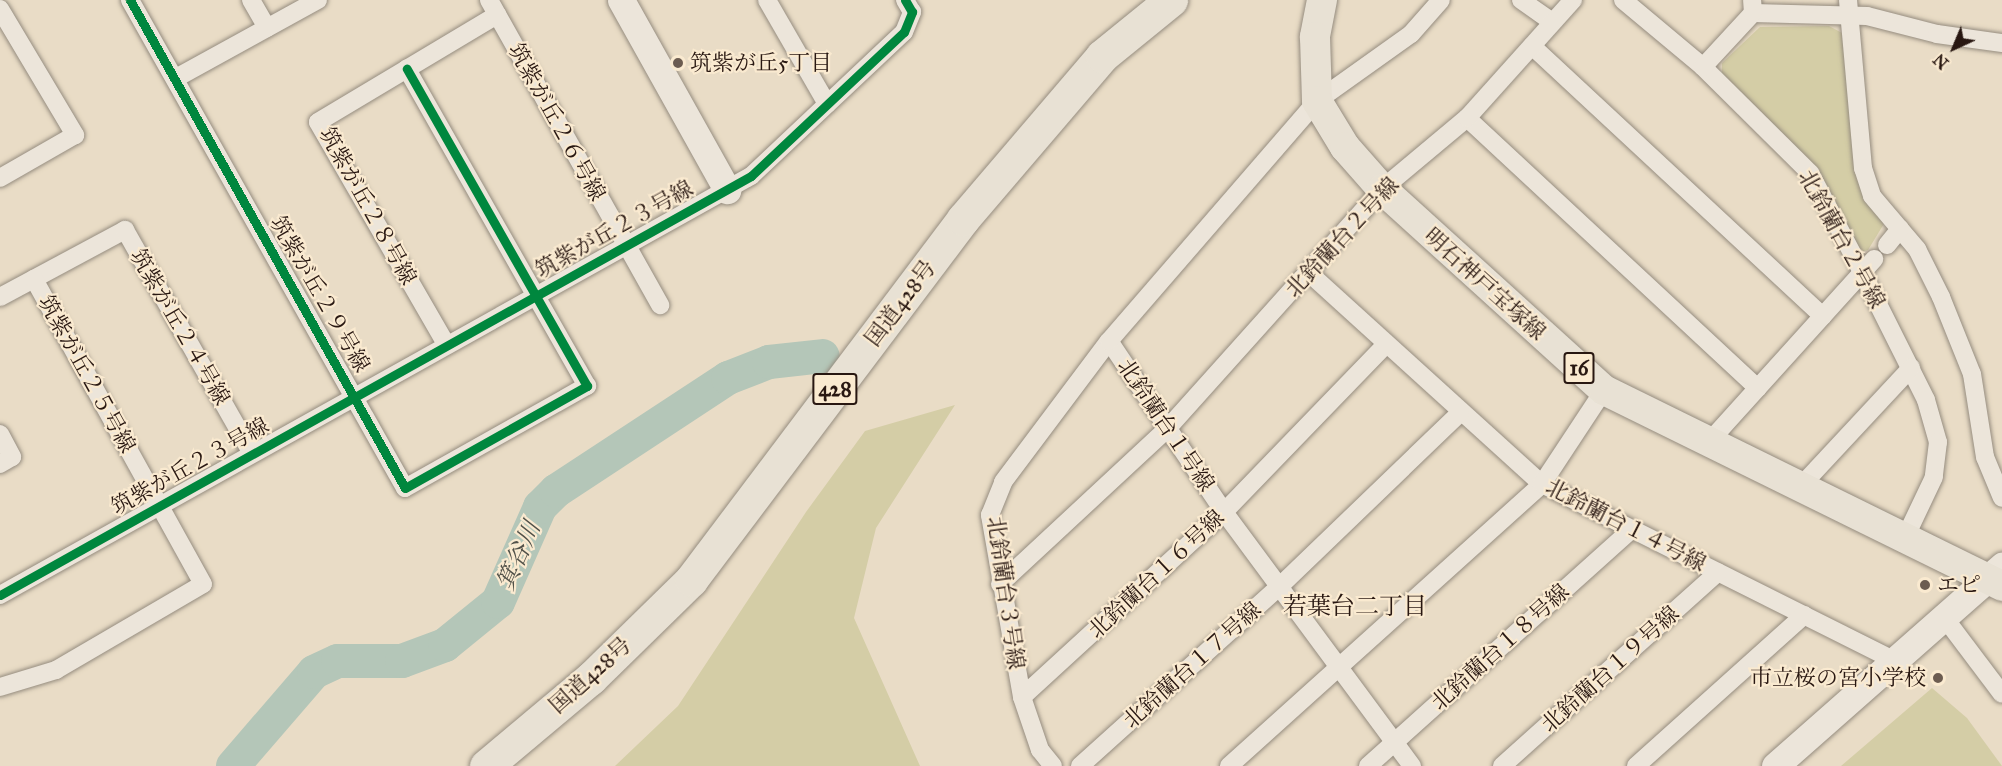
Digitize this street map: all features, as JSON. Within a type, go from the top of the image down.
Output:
[{"type":"highway","name":"国道428号","points":[[486,766],[591,678],[691,580],[963,219],[1102,56],[1172,0]]},
{"type":"main road","name":"明石神戸宝塚線","points":[[1322,0],[1315,37],[1317,101],[1345,147],[1382,189],[1604,390],[1905,538],[1997,576]]},
{"type":"street","name":"筑紫が丘２９号線","points":[[130,0],[356,396],[405,488],[586,386],[537,293],[408,69]]},
{"type":"street","points":[[251,0],[267,28]]},
{"type":"street","points":[[176,78],[318,0]]},
{"type":"street","points":[[621,0],[727,190]]},
{"type":"street","points":[[767,0],[826,104]]},
{"type":"street","name":"筑紫が丘２３号線","points":[[0,595],[537,293],[751,177],[904,32],[912,12],[905,0]]},
{"type":"street","name":"北鈴蘭台１号線","points":[[1412,766],[1224,512],[1108,341],[1317,101],[1411,34],[1442,0]]},
{"type":"street","points":[[1521,0],[1552,22]]},
{"type":"street","name":"北鈴蘭台２号線","points":[[1000,584],[1167,429],[1382,189],[1467,118],[1573,0]]},
{"type":"street","name":"北鈴蘭台２号線","points":[[1623,0],[1703,67],[1810,173],[1868,266],[1926,400],[1938,442],[1934,477],[1905,538]]},
{"type":"street","points":[[1703,67],[1752,7],[1848,8],[1867,16],[1937,34],[2002,43]]},
{"type":"street","name":"筑紫が丘２８号線","points":[[446,344],[318,122],[408,69],[493,8]]},
{"type":"street","name":"筑紫が丘２６号線","points":[[493,8],[660,304]]},
{"type":"street","points":[[1848,8],[1863,168],[1872,196],[1917,249],[1972,374],[2002,498]]},
{"type":"street","points":[[0,9],[75,135],[0,178]]},
{"type":"street","points":[[1532,46],[1823,316]]},
{"type":"street","points":[[1467,118],[1758,388]]},
{"type":"street","points":[[1887,245],[1900,228]]},
{"type":"street","name":"筑紫が丘２４号線","points":[[0,297],[125,230],[252,454]]},
{"type":"street","points":[[1708,443],[1868,266]]},
{"type":"street","name":"北鈴蘭台１４号線","points":[[1309,273],[1460,413],[1542,484],[1894,660]]},
{"type":"street","name":"筑紫が丘２５号線","points":[[0,687],[56,670],[204,584],[34,279]]},
{"type":"street","name":"北鈴蘭台３号線","points":[[1053,766],[1040,750],[1022,697],[1000,584],[990,515],[1003,482],[1108,341]]},
{"type":"street","name":"北鈴蘭台１６号線","points":[[1022,697],[1224,512],[1386,344]]},
{"type":"street","points":[[1800,487],[1911,368]]},
{"type":"street","points":[[1229,766],[1542,484],[1604,390]]},
{"type":"street","name":"北鈴蘭台１７号線","points":[[1080,766],[1280,586],[1460,413]]},
{"type":"street","points":[[0,434],[12,457],[0,464]]},
{"type":"street","name":"北鈴蘭台１８号線","points":[[1368,766],[1632,529]]},
{"type":"street","name":"北鈴蘭台１９号線","points":[[1502,766],[1718,572]]},
{"type":"street","points":[[1775,766],[1944,617],[1997,576]]},
{"type":"street","points":[[1636,766],[1804,615]]},
{"type":"street","points":[[1944,617],[2002,694]]},
{"type":"shaded area","points":[[1829,26],[1842,33],[1862,195],[1885,222],[1868,250],[1861,252],[1817,168],[1722,73],[1722,63],[1760,27]]},
{"type":"shaded area","points":[[955,405],[876,528],[854,618],[920,766],[615,766],[678,706],[806,512],[865,431]]},
{"type":"shaded area","points":[[1932,688],[1967,718],[2002,766],[1841,766]]},
{"type":"waterway","name":"箕谷川","points":[[233,766],[314,672],[338,661],[402,661],[445,645],[498,602],[540,507],[556,491],[728,378],[769,362],[823,356]]},
{"type":"cycle path","points":[[130,0],[405,488],[587,386],[407,69]]},
{"type":"cycle path","points":[[0,595],[751,176],[904,32],[912,12],[905,0]]},
{"type":"place","name":"筑紫が丘5丁目","points":[[678,63]]},
{"type":"place","name":"エピ","points":[[1925,585]]},
{"type":"place","name":"市立桜の宮小学校","points":[[1938,678]]},
{"type":"district","name":"若葉台二丁目","points":[[1355,607]]}]
